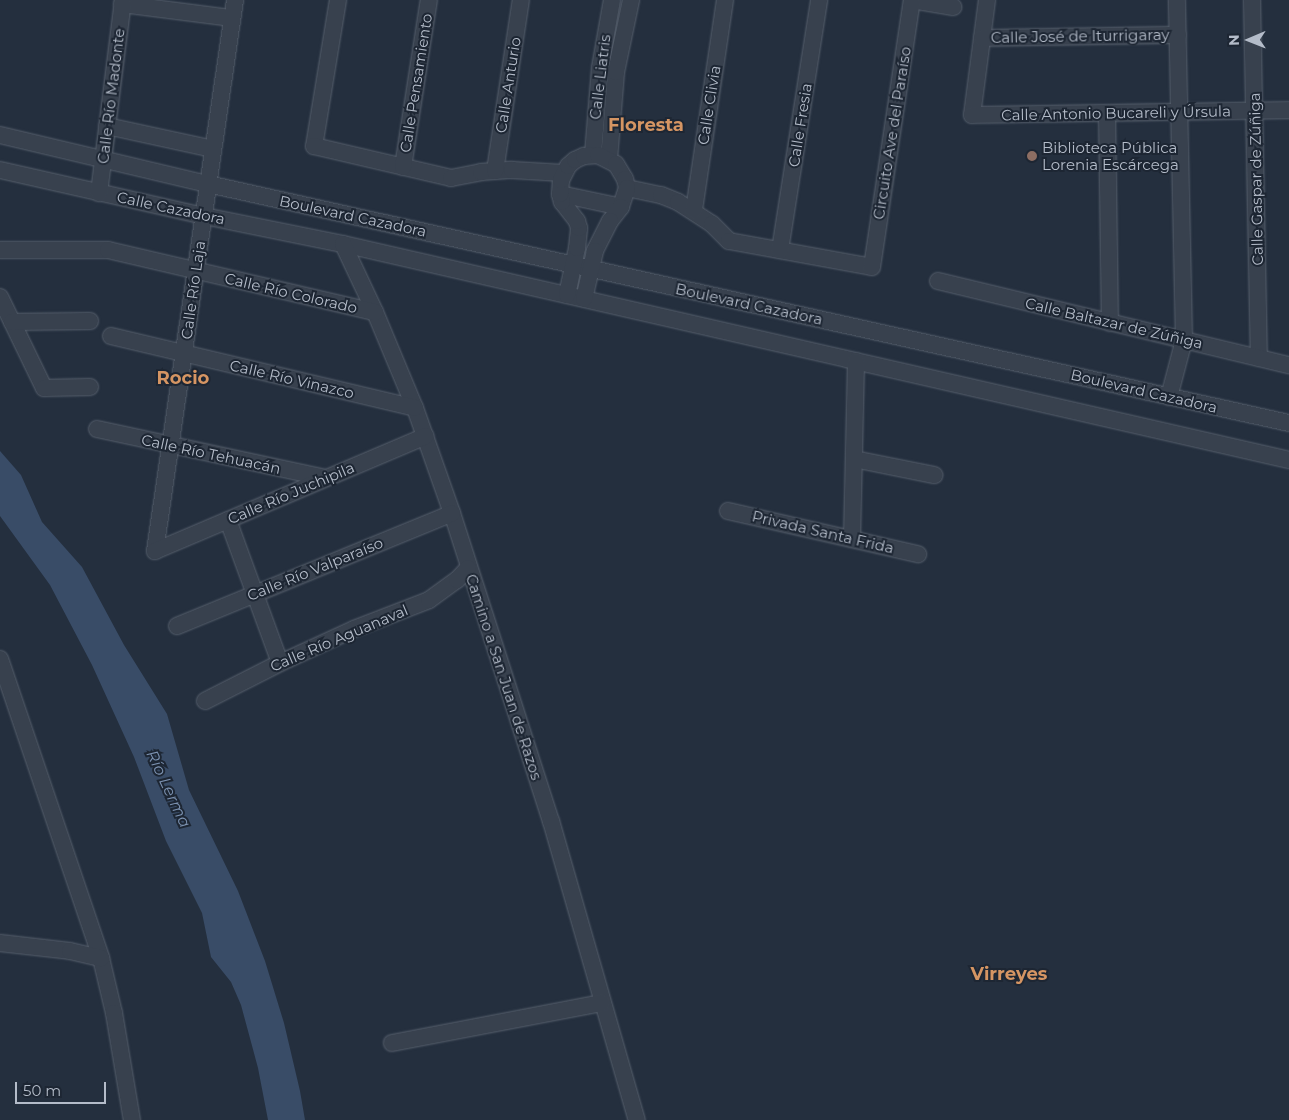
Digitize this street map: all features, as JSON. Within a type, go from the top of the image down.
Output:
[{"type":"street","name":"Calle Río Laja","points":[[155,550],[235,0]]},
{"type":"street","points":[[338,0],[314,146],[451,178],[495,171],[529,170],[563,173]]},
{"type":"street","name":"Calle Pensamiento","points":[[403,167],[429,0]]},
{"type":"street","name":"Calle Anturio","points":[[495,171],[521,0]]},
{"type":"street","name":"Calle Liatris","points":[[593,155],[600,68],[612,0]]},
{"type":"street","name":"Calle Liatris","points":[[609,159],[616,72],[631,0]]},
{"type":"street","name":"Calle Clivia","points":[[694,210],[725,0]]},
{"type":"street","name":"Calle Fresia","points":[[780,250],[819,0]]},
{"type":"street","name":"Circuito Ave del Paraíso","points":[[780,250],[872,267],[912,0],[953,7]]},
{"type":"street","points":[[982,38],[987,0]]},
{"type":"street","points":[[1169,397],[1184,340],[1177,0]]},
{"type":"street","name":"Calle Gaspar de Zúñiga","points":[[1252,0],[1259,358]]},
{"type":"street","points":[[122,2],[232,18]]},
{"type":"street","name":"Calle Río Madonte","points":[[99,193],[122,2]]},
{"type":"street","name":"Calle José de Iturrigaray","points":[[982,38],[1178,35]]},
{"type":"street","name":"Calle Antonio Bucareli y Úrsula","points":[[982,38],[972,115],[1289,110]]},
{"type":"street","points":[[1107,113],[1110,323]]},
{"type":"street","points":[[107,126],[213,149]]},
{"type":"street","name":"Calle Cazadora","points":[[0,135],[208,184]]},
{"type":"street","points":[[567,295],[574,265],[579,228],[577,221],[562,202],[560,194],[563,173],[575,160],[593,155],[609,159],[622,171],[627,188],[621,208],[602,236],[591,269],[584,299]]},
{"type":"street","name":"Calle Cazadora","points":[[0,170],[204,216],[343,244]]},
{"type":"street","name":"Boulevard Cazadora","points":[[208,184],[1289,423]]},
{"type":"street","points":[[627,188],[661,195],[694,210],[729,240],[780,250]]},
{"type":"street","points":[[560,194],[621,208]]},
{"type":"street","name":"Boulevard Cazadora","points":[[343,244],[1289,460]]},
{"type":"street","name":"Camino a San Juan de Razos","points":[[343,244],[376,312],[416,408],[452,513],[468,568],[551,821],[637,1120]]},
{"type":"street","name":"Calle Río Colorado","points":[[0,250],[108,250],[376,312]]},
{"type":"street","name":"Calle Baltazar de Zúñiga","points":[[938,281],[1289,365]]},
{"type":"street","points":[[0,298],[44,388],[90,387]]},
{"type":"street","points":[[12,322],[90,320]]},
{"type":"street","name":"Calle Río Vinazco","points":[[111,336],[416,408]]},
{"type":"street","points":[[852,539],[856,361]]},
{"type":"street","name":"Calle Río Tehuacán","points":[[97,429],[326,478]]},
{"type":"street","name":"Calle Río Juchipila","points":[[155,550],[426,436]]},
{"type":"street","points":[[854,458],[934,475]]},
{"type":"street","name":"Privada Santa Frida","points":[[728,511],[918,554]]},
{"type":"street","name":"Calle Río Valparaíso","points":[[178,626],[452,513]]},
{"type":"street","points":[[228,520],[280,663]]},
{"type":"street","name":"Calle Río Aguanaval","points":[[205,701],[280,663],[354,629],[429,600],[457,580],[468,568]]},
{"type":"street","points":[[0,659],[101,958],[114,1013],[132,1120]]},
{"type":"street","points":[[0,943],[70,951],[101,958]]},
{"type":"street","points":[[392,1043],[602,1003]]},
{"type":"water","name":"Río Lerma","points":[[0,451],[21,475],[42,522],[82,567],[124,645],[167,714],[189,790],[238,891],[265,961],[284,1023],[305,1120],[268,1120],[258,1068],[241,1005],[231,982],[211,957],[202,913],[166,841],[134,757],[92,665],[50,585],[0,516]]},
{"type":"place","name":"Biblioteca Pública Lorenia Escárcega","points":[[1032,156]]},
{"type":"district","name":"Floresta","points":[[646,125]]},
{"type":"district","name":"Rocio","points":[[183,378]]},
{"type":"district","name":"Virreyes","points":[[1009,974]]}]
